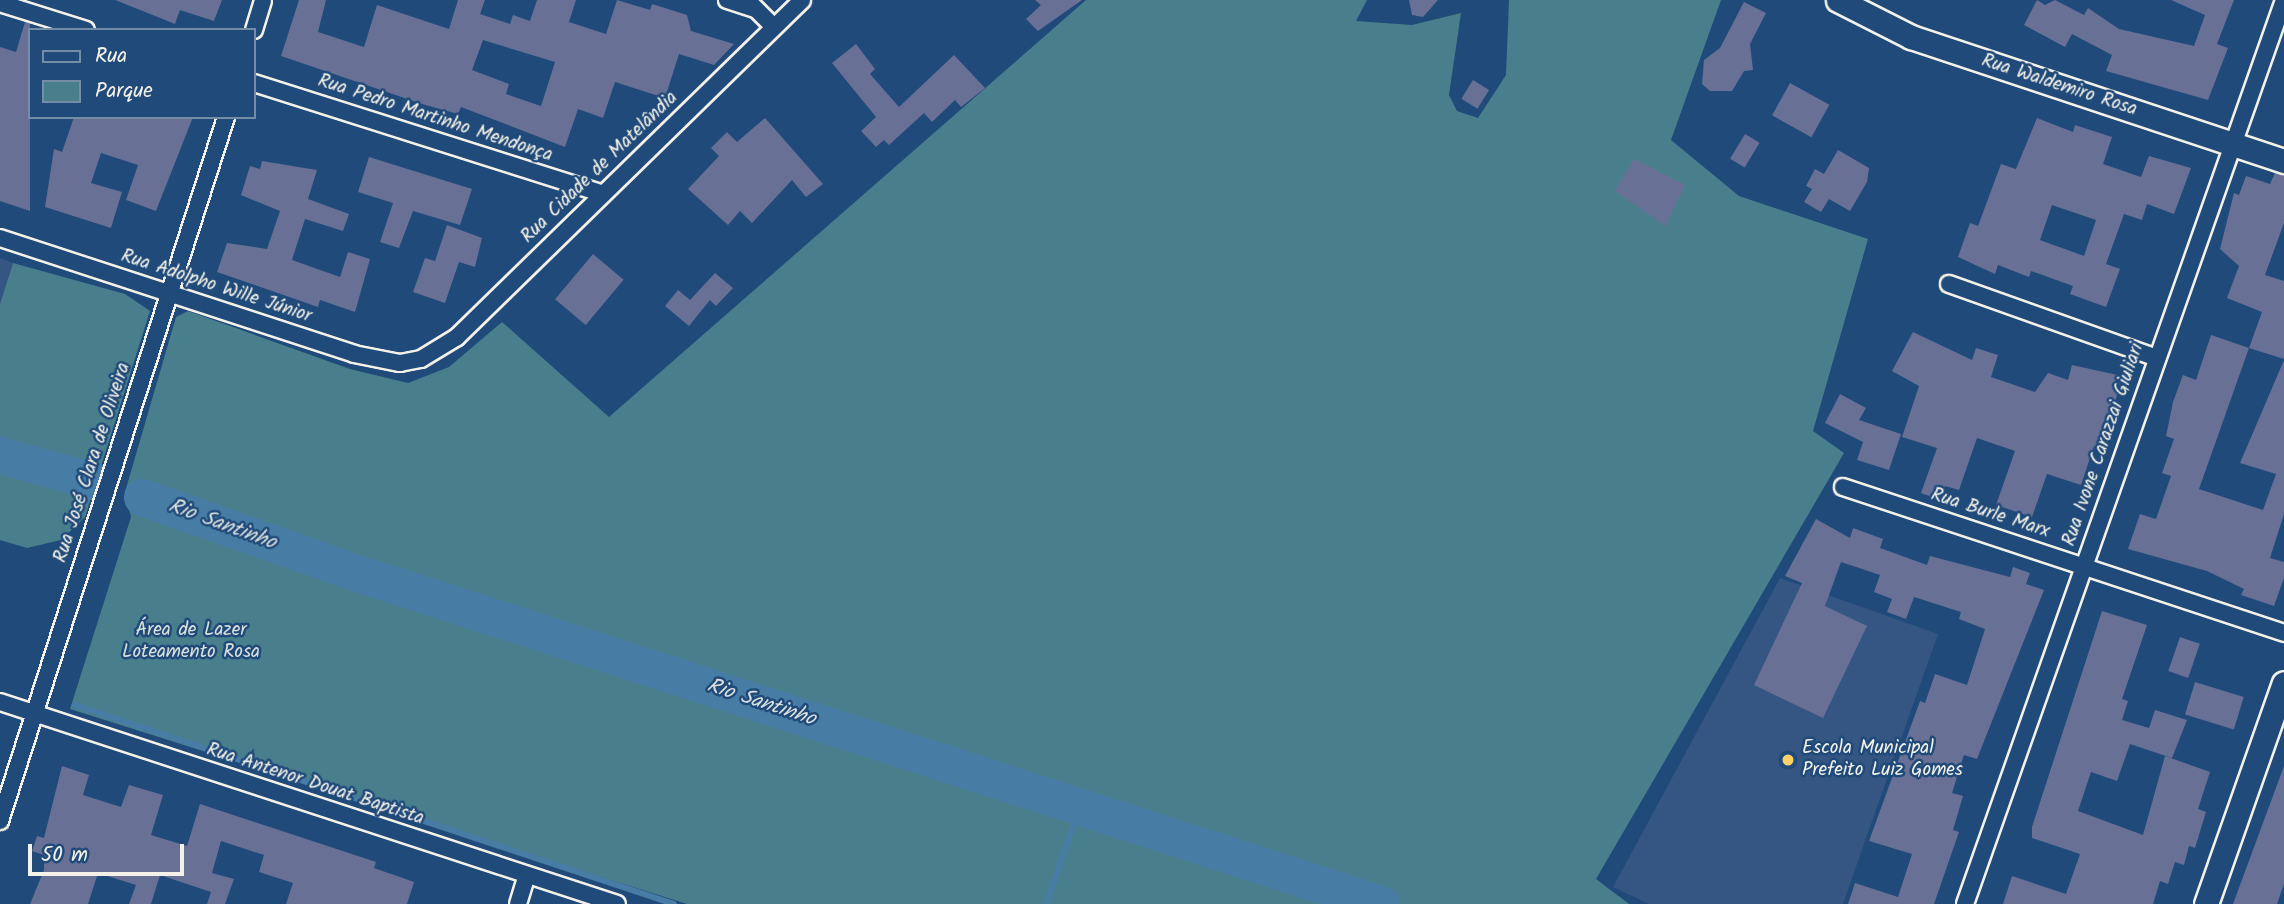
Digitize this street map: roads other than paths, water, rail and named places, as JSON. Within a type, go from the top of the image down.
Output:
[{"type":"street","points":[[255,28],[263,0]]},
{"type":"street","points":[[727,0],[752,5],[774,27]]},
{"type":"street","name":"Rua Cidade de Matelândia","points":[[421,359],[457,337],[802,0]]},
{"type":"street","name":"Rua Waldemiro Rosa","points":[[1838,0],[1911,37],[2284,161]]},
{"type":"street","name":"Rua Ivone Carazzai Giuliari","points":[[1965,904],[2284,0]]},
{"type":"street","points":[[0,2],[80,28]]},
{"type":"street","name":"Rua Pedro Martinho Mendonça","points":[[256,84],[603,194]]},
{"type":"street","name":"Rua José Clara de Oliveira","points":[[0,821],[225,119]]},
{"type":"street","name":"Rua Adolpho Wille Júnior","points":[[0,239],[375,360],[421,359]]},
{"type":"street","points":[[1949,284],[2157,358]]},
{"type":"street","name":"Rua Burle Marx","points":[[1843,487],[2284,633]]},
{"type":"street","points":[[2206,904],[2284,683]]},
{"type":"street","name":"Rua Antenor Douat Baptista","points":[[0,702],[34,716],[617,904]]},
{"type":"street","points":[[518,904],[527,875]]},
{"type":"waterway","name":"Rio Santinho","points":[[0,455],[96,482]]},
{"type":"waterway","name":"Rio Santinho","points":[[142,497],[345,569],[1381,904]]},
{"type":"waterway","points":[[75,705],[674,904]]},
{"type":"waterway","points":[[1046,904],[1080,806]]},
{"type":"place","name":"Escola Municipal Prefeito Luiz Gomes","points":[[1788,760]]},
{"type":"park label","name":"Área de Lazer Loteamento Rosa","points":[[191,642]]}]
